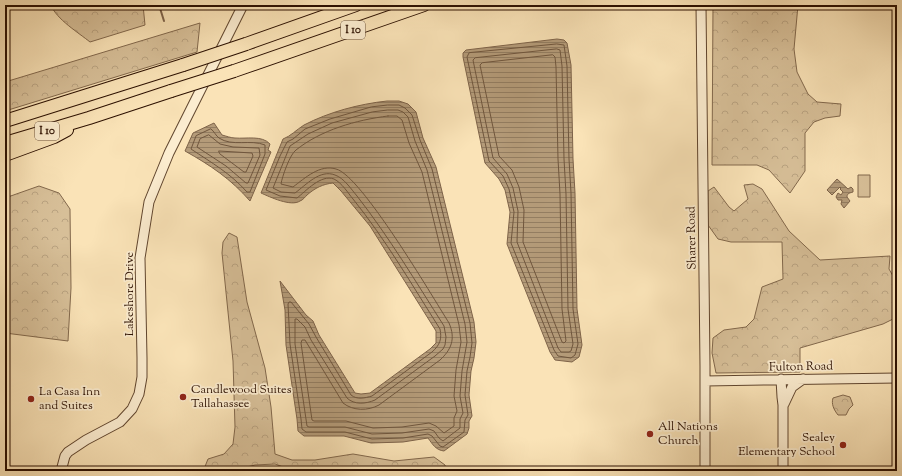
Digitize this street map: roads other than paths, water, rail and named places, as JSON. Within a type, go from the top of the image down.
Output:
[{"type":"highway","name":"I 10","points":[[5,121],[183,65],[356,5]]},
{"type":"highway","name":"I 10","points":[[5,143],[89,118],[234,71],[424,5]]},
{"type":"highway","points":[[5,155],[54,137],[89,118]]},
{"type":"street","name":"Lakeshore Drive","points":[[61,471],[65,456],[68,452],[86,440],[120,422],[132,409],[139,394],[142,371],[140,258],[149,202],[169,152],[242,5]]},
{"type":"street","name":"Sharer Road","points":[[701,5],[705,471]]},
{"type":"street","name":"Fulton Road","points":[[705,381],[897,378]]},
{"type":"street","points":[[781,379],[783,406],[783,471]]},
{"type":"street","points":[[783,406],[792,387],[803,379]]},
{"type":"water","points":[[557,39],[564,40],[567,43],[571,65],[577,309],[582,345],[579,357],[572,362],[555,360],[550,352],[507,244],[510,212],[505,190],[499,179],[485,163],[463,57],[463,53],[466,50]]},
{"type":"water","points":[[387,101],[399,101],[408,104],[416,112],[423,138],[436,167],[474,322],[476,342],[469,395],[472,416],[469,421],[467,434],[444,451],[433,445],[428,438],[403,442],[371,443],[344,436],[304,436],[298,431],[286,345],[285,310],[280,281],[306,315],[313,321],[319,335],[355,393],[370,393],[436,343],[436,331],[370,226],[333,183],[316,188],[296,203],[280,201],[261,193],[283,139],[304,125],[334,112],[355,106]]},
{"type":"water","points":[[214,123],[222,135],[233,138],[258,138],[267,141],[270,144],[268,150],[271,152],[250,201],[220,173],[185,151],[193,133]]},
{"type":"water","points":[[837,179],[848,189],[851,187],[853,189],[853,192],[849,193],[847,197],[850,201],[844,208],[841,204],[842,200],[838,200],[836,197],[838,193],[841,195],[843,192],[840,189],[841,188],[840,187],[832,195],[827,190]]},
{"type":"waterway","points":[[159,5],[164,21]]},
{"type":"place","name":"Candlewood Suites Tallahassee","points":[[183,397]]},
{"type":"place","name":"La Casa Inn and Suites","points":[[31,399]]},
{"type":"place","name":"All Nations Church","points":[[650,434]]},
{"type":"place","name":"Sealey Elementary School","points":[[843,445]]}]
